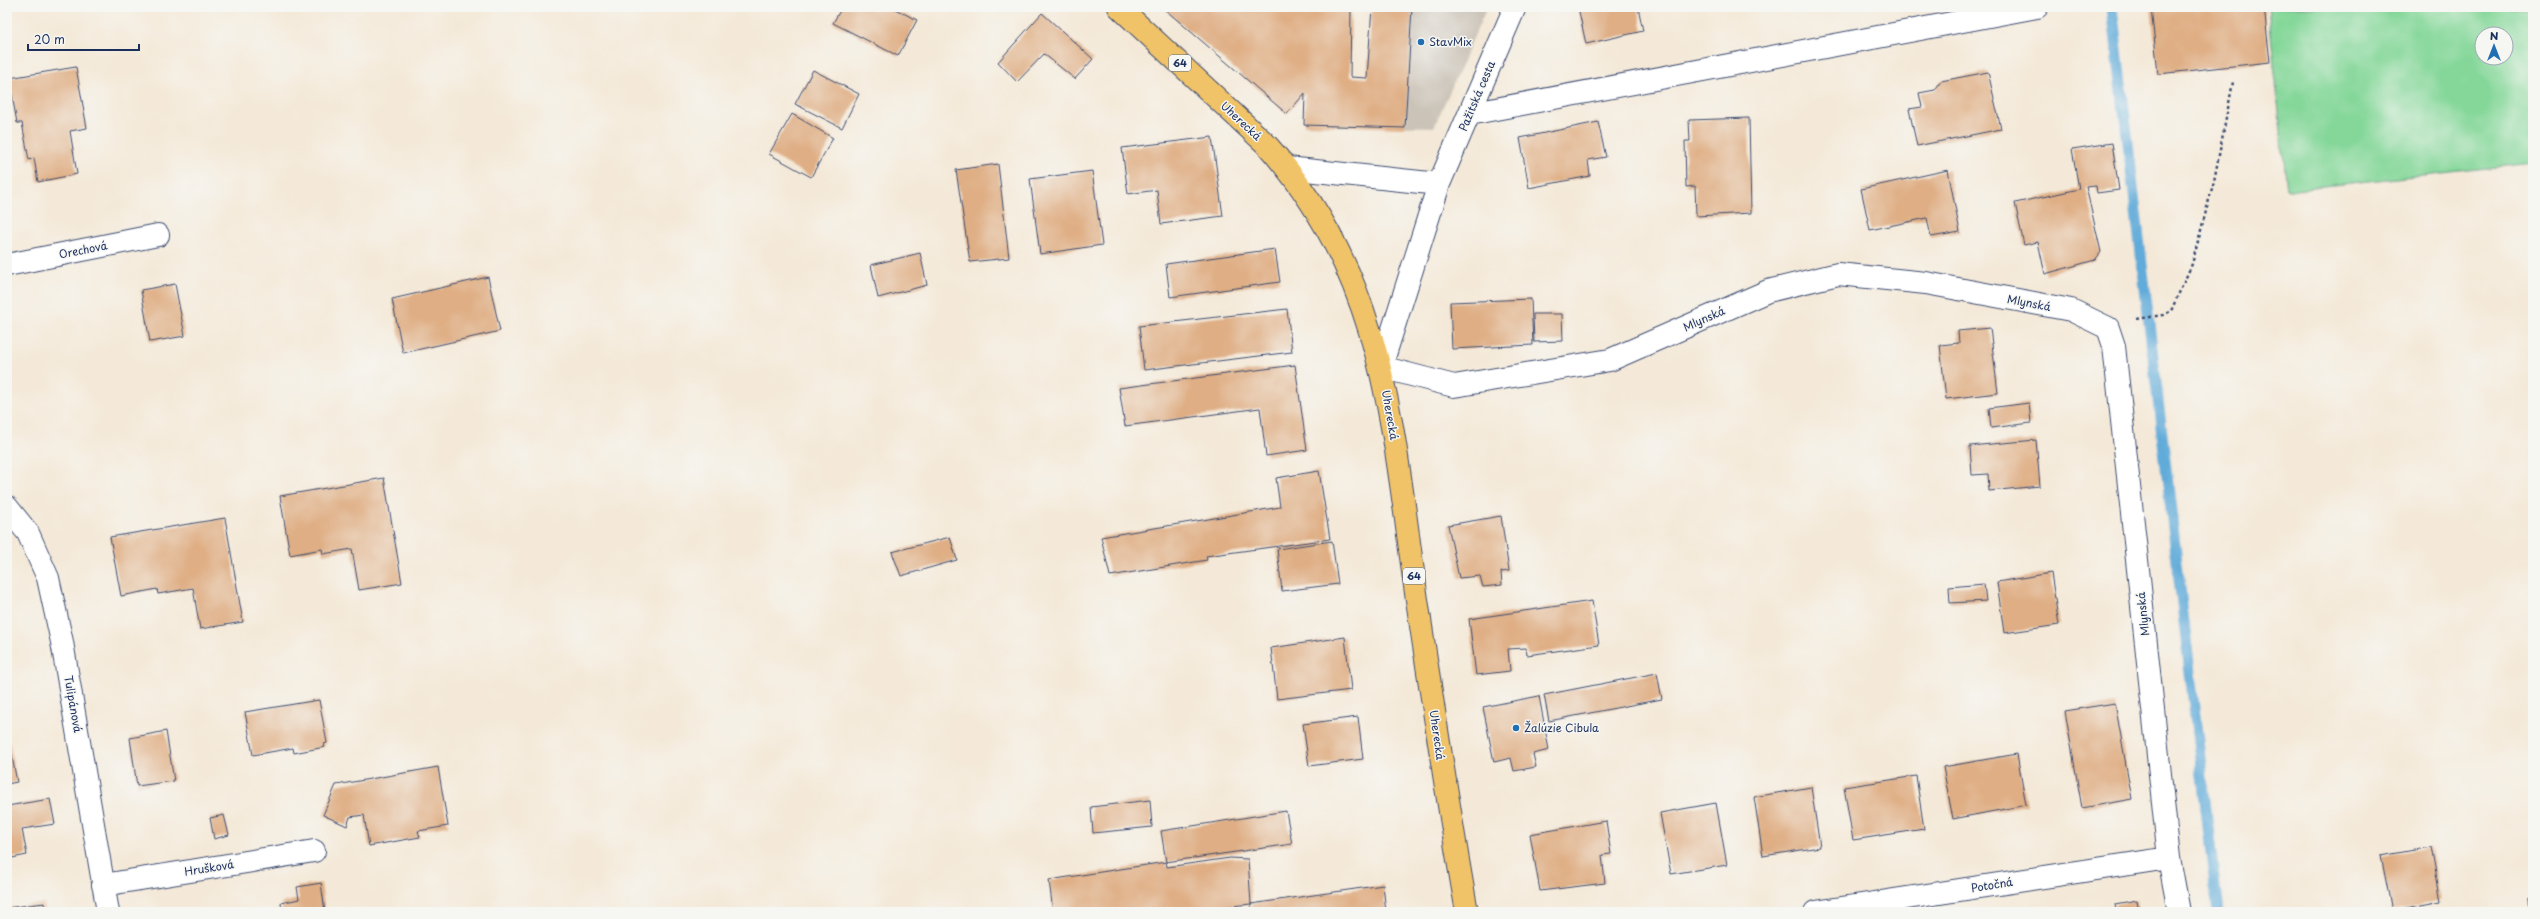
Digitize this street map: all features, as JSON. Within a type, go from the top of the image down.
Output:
[{"type":"main road","name":"Uherecká","points":[[1119,7],[1267,145],[1287,168],[1326,228],[1356,286],[1370,324],[1389,402],[1446,797],[1467,912]]},
{"type":"street","name":"Pažitská cesta","points":[[1380,367],[1439,184],[1515,7]]},
{"type":"street","points":[[1470,114],[2037,7]]},
{"type":"street","points":[[1287,168],[1439,184]]},
{"type":"street","name":"Orechová","points":[[7,265],[158,235]]},
{"type":"street","name":"Mlynská","points":[[1380,367],[1454,386],[1610,360],[1768,291],[1838,274],[1926,283],[2071,310],[2108,328],[2114,346],[2169,858],[2179,912]]},
{"type":"street","name":"Tulipánová","points":[[7,507],[28,533],[48,578],[62,642],[108,912]]},
{"type":"street","name":"Hrušková","points":[[103,885],[314,851]]},
{"type":"street","name":"Potočná","points":[[1815,912],[2169,858]]},
{"type":"path","points":[[2130,320],[2163,315],[2171,311],[2192,264],[2214,181],[2233,82]]},
{"type":"shaded area","name":"StavMix","points":[[1372,7],[1487,7],[1434,127],[1365,126]]},
{"type":"green space","points":[[2268,7],[2533,7],[2533,163],[2287,190]]},
{"type":"building","points":[[842,7],[891,7],[917,20],[898,56],[833,23]]},
{"type":"building","points":[[1162,7],[1351,7],[1350,77],[1367,78],[1372,7],[1412,7],[1405,128],[1304,125],[1305,93],[1287,114]]},
{"type":"building","points":[[1578,7],[1638,7],[1643,31],[1586,44]]},
{"type":"building","points":[[2151,7],[2264,7],[2270,62],[2158,74]]},
{"type":"building","points":[[1042,13],[1093,59],[1075,79],[1044,54],[1017,82],[998,62]]},
{"type":"building","points":[[76,67],[87,128],[70,131],[77,174],[38,182],[34,158],[29,160],[22,123],[17,123],[9,78]]},
{"type":"building","points":[[813,70],[859,94],[842,128],[795,104]]},
{"type":"building","points":[[1988,72],[2001,129],[1917,146],[1909,109],[1922,107],[1919,93],[1935,90],[1941,81]]},
{"type":"building","points":[[792,114],[833,138],[811,177],[769,154]]},
{"type":"building","points":[[1749,118],[1751,213],[1696,216],[1695,186],[1686,187],[1685,141],[1690,141],[1689,120]]},
{"type":"building","points":[[1598,122],[1606,157],[1588,160],[1590,176],[1529,188],[1520,138]]},
{"type":"building","points":[[1212,137],[1223,216],[1161,224],[1157,190],[1128,194],[1122,148]]},
{"type":"building","points":[[2112,143],[2119,190],[2097,193],[2096,186],[2086,187],[2101,252],[2095,260],[2045,274],[2038,242],[2024,245],[2015,203],[2079,189],[2072,149]]},
{"type":"building","points":[[998,164],[1009,258],[970,262],[956,170]]},
{"type":"building","points":[[1948,170],[1960,232],[1931,237],[1927,218],[1870,230],[1861,189]]},
{"type":"building","points":[[1092,171],[1102,245],[1040,254],[1030,179]]},
{"type":"building","points":[[1275,249],[1280,282],[1170,297],[1166,264]]},
{"type":"building","points":[[920,253],[927,285],[878,298],[871,265]]},
{"type":"building","points":[[488,277],[500,331],[403,353],[392,299]]},
{"type":"building","points":[[175,284],[185,336],[150,342],[141,290]]},
{"type":"building","points":[[1531,299],[1533,345],[1452,349],[1450,302]]},
{"type":"building","points":[[1287,309],[1292,352],[1144,370],[1139,326]]},
{"type":"building","points":[[1533,314],[1562,314],[1563,341],[1534,342]]},
{"type":"building","points":[[1990,328],[1998,393],[1946,399],[1940,345],[1959,343],[1958,331]]},
{"type":"building","points":[[1295,365],[1307,450],[1266,456],[1260,408],[1125,426],[1119,388]]},
{"type":"building","points":[[2029,403],[2031,423],[1991,428],[1989,408]]},
{"type":"building","points":[[2036,440],[2040,486],[1989,491],[1988,474],[1972,475],[1970,446]]},
{"type":"building","points":[[1319,471],[1330,539],[1206,556],[1207,560],[1110,576],[1101,537],[1280,507],[1276,478]]},
{"type":"building","points":[[384,478],[402,583],[359,590],[352,549],[323,554],[322,549],[290,555],[280,496]]},
{"type":"building","points":[[1501,516],[1509,571],[1501,572],[1502,585],[1483,587],[1480,576],[1459,578],[1448,525]]},
{"type":"building","points":[[225,518],[243,622],[200,629],[193,588],[158,594],[157,589],[121,596],[110,537]]},
{"type":"building","points":[[950,537],[957,560],[901,576],[892,552]]},
{"type":"building","points":[[1332,541],[1338,584],[1282,591],[1277,549]]},
{"type":"building","points":[[2051,573],[2059,625],[2004,633],[1997,582]]},
{"type":"building","points":[[1984,584],[1986,601],[1950,603],[1949,587]]},
{"type":"building","points":[[1592,601],[1599,645],[1527,655],[1526,648],[1508,649],[1510,671],[1476,675],[1469,619]]},
{"type":"building","points":[[1345,637],[1351,690],[1277,699],[1271,648]]},
{"type":"building","points":[[1657,673],[1662,699],[1549,721],[1544,695]]},
{"type":"building","name":"Žalúzie Cibula","points":[[1539,696],[1549,750],[1533,754],[1536,767],[1514,771],[1511,758],[1494,762],[1483,707]]},
{"type":"building","points":[[319,700],[327,743],[324,744],[325,747],[294,753],[293,748],[253,755],[245,712]]},
{"type":"building","points":[[2115,703],[2132,799],[2082,808],[2065,711]]},
{"type":"building","points":[[1358,717],[1363,759],[1309,766],[1303,724]]},
{"type":"building","points":[[7,730],[17,782],[7,784]]},
{"type":"building","points":[[166,731],[174,781],[137,786],[130,738]]},
{"type":"building","points":[[2017,754],[2026,805],[1953,819],[1943,767]]},
{"type":"building","points":[[438,767],[448,826],[418,831],[420,837],[369,846],[364,815],[350,817],[347,826],[323,815],[336,785]]},
{"type":"building","points":[[1916,776],[1924,829],[1853,840],[1844,787]]},
{"type":"building","points":[[1811,787],[1820,847],[1763,856],[1754,797]]},
{"type":"building","points":[[50,799],[55,824],[22,829],[27,855],[7,859],[7,806]]},
{"type":"building","points":[[1150,800],[1152,827],[1093,833],[1091,807]]},
{"type":"building","points":[[1716,803],[1727,865],[1671,874],[1660,813]]},
{"type":"building","points":[[1286,811],[1292,844],[1166,862],[1161,831]]},
{"type":"building","points":[[224,815],[229,835],[214,839],[210,818]]},
{"type":"building","points":[[1606,821],[1611,854],[1602,855],[1605,883],[1540,891],[1530,834]]},
{"type":"building","points":[[2431,847],[2441,901],[2392,911],[2381,856]]},
{"type":"building","points":[[1230,858],[1248,859],[1251,904],[1172,912],[1053,912],[1049,880],[1166,862],[1167,867]]},
{"type":"building","points":[[321,883],[325,912],[282,912],[281,903],[299,899],[297,887]]},
{"type":"building","points":[[1383,885],[1386,912],[1252,912],[1251,904]]},
{"type":"building","points":[[2137,900],[2139,912],[2116,912],[2115,904]]},
{"type":"building","points":[[2533,900],[2533,912],[2529,912],[2528,901]]},
{"type":"building","points":[[44,903],[45,912],[7,912],[7,908]]},
{"type":"waterway","points":[[2112,7],[2218,912]]},
{"type":"place","name":"StavMix","points":[[1421,42]]},
{"type":"place","name":"Žalúzie Cibula","points":[[1516,728]]}]
